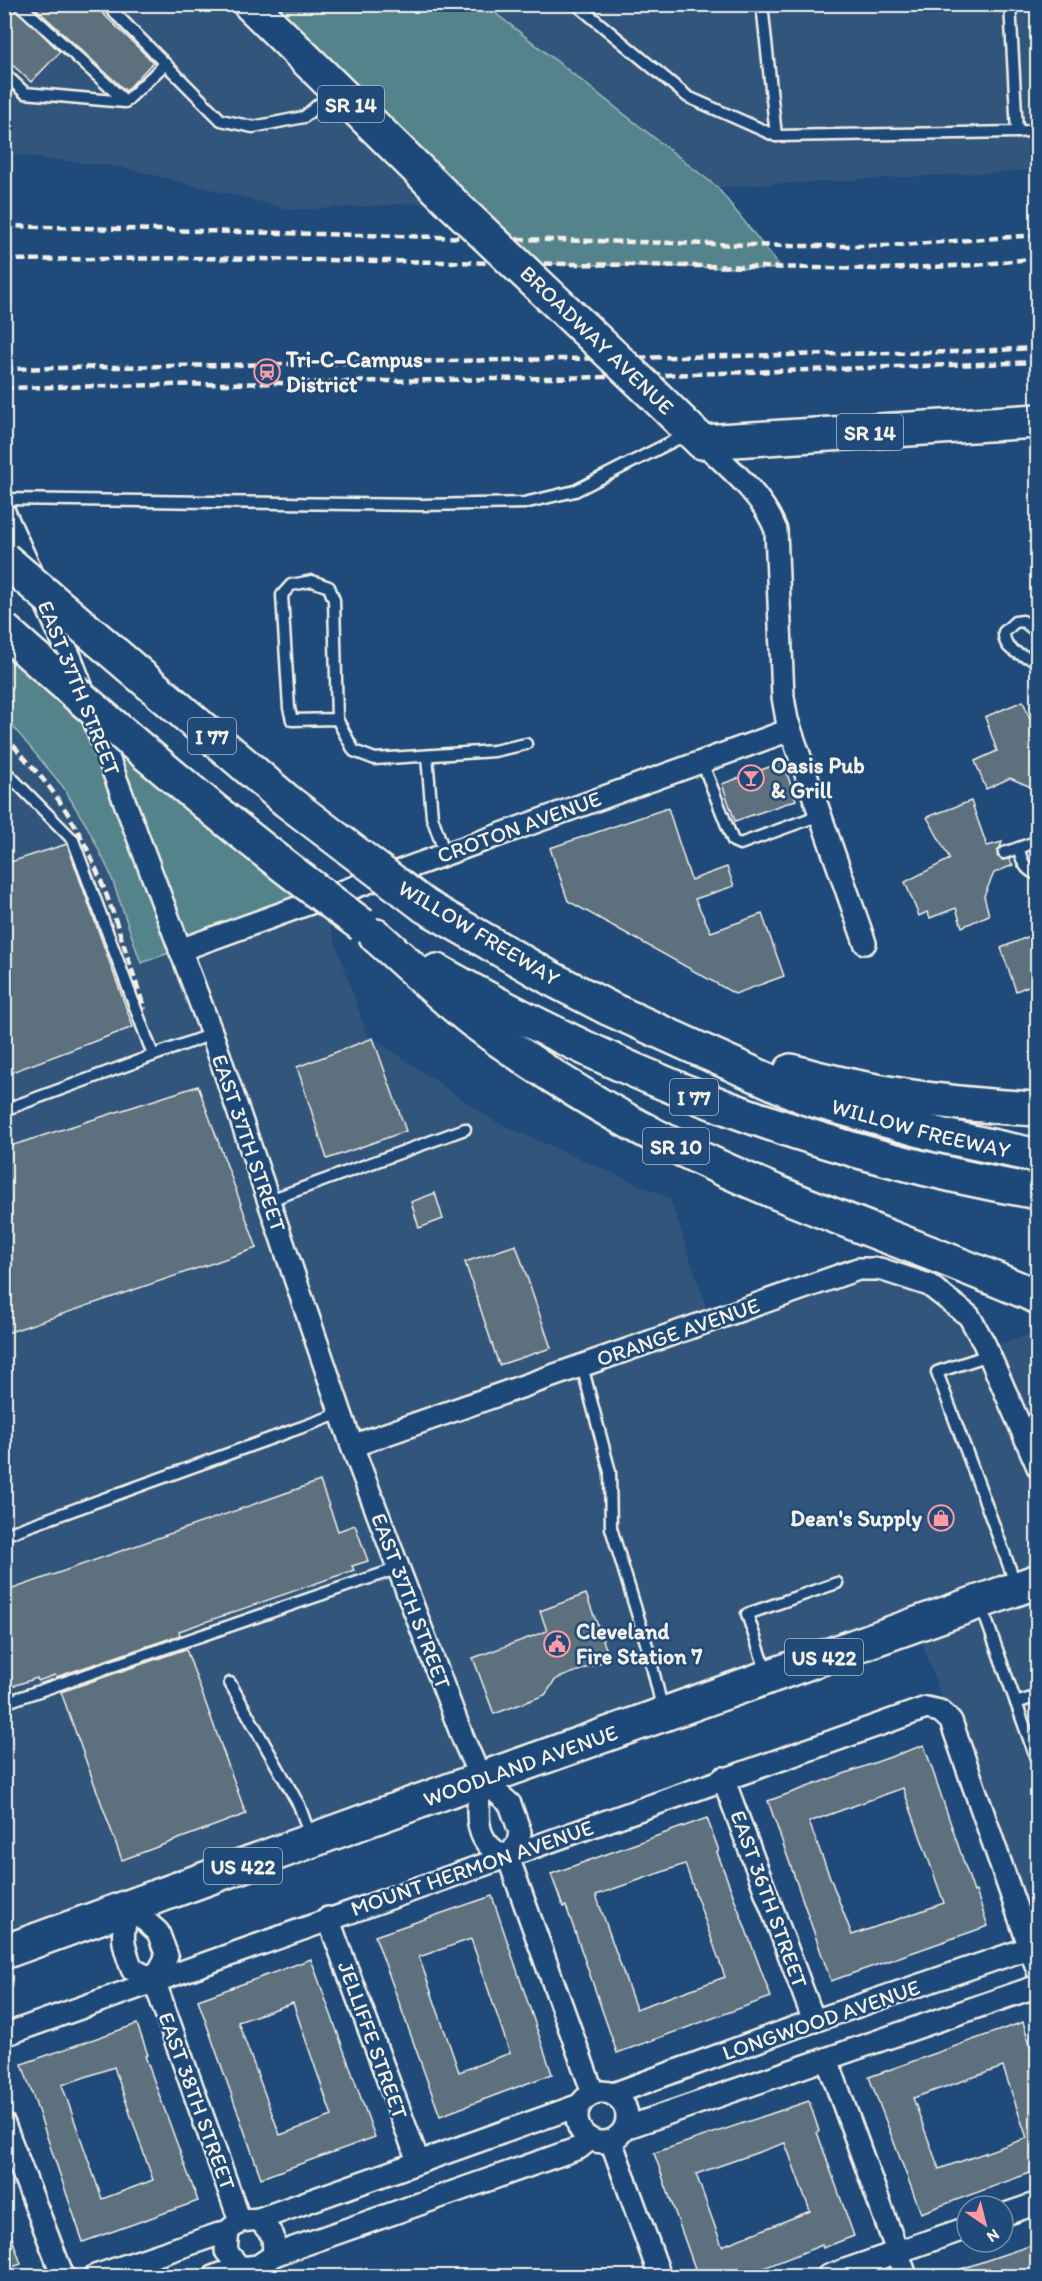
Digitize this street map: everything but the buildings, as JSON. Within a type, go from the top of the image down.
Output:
[{"type":"main road","name":"BROADWAY AVENUE","points":[[250,4],[452,203],[697,437]]},
{"type":"main road","name":"SR 14","points":[[697,437],[1038,421]]},
{"type":"main road","name":"WILLOW FREEWAY","points":[[4,559],[287,801],[425,906],[552,979],[807,1098],[927,1132],[1038,1156]]},
{"type":"main road","name":"WILLOW FREEWAY","points":[[4,630],[67,686],[284,868],[369,931],[535,1024],[714,1105],[847,1149],[920,1168],[1038,1192]]},
{"type":"main road","name":"SR 10","points":[[369,931],[479,1025],[573,1089],[638,1126],[748,1179],[1038,1297]]},
{"type":"main road","points":[[679,1040],[872,1091],[939,1102],[1038,1109]]},
{"type":"main road","name":"WOODLAND AVENUE","points":[[4,1952],[481,1779],[1028,1585]]},
{"type":"street","points":[[697,437],[757,497],[776,530],[782,691],[790,730],[865,943]]},
{"type":"street","name":"EAST 37TH STREET","points":[[4,512],[71,659],[212,1034],[352,1446],[481,1779],[477,1816],[487,1846],[495,1853],[508,1857],[518,1843],[520,1832],[510,1804],[481,1779]]},
{"type":"street","name":"CROTON AVENUE","points":[[180,950],[790,730]]},
{"type":"street","name":"ORANGE AVENUE","points":[[352,1446],[858,1269],[880,1269],[928,1285],[969,1316],[1038,1467]]},
{"type":"street","name":"MOUNT HERMON AVENUE","points":[[4,2035],[328,1918],[508,1857],[723,1778],[926,1708],[940,1711],[951,1722],[1029,1948]]},
{"type":"street","name":"EAST 36TH STREET","points":[[723,1778],[814,2021]]},
{"type":"street","points":[[508,1857],[595,2097]]},
{"type":"street","points":[[130,1907],[158,1932],[168,1956],[154,1980],[132,1969],[122,1944],[124,1924],[130,1907]]},
{"type":"street","name":"JELLIFFE STREET","points":[[328,1918],[418,2161]]},
{"type":"street","points":[[1029,1948],[1038,1971]]},
{"type":"street","name":"LONGWOOD AVENUE","points":[[95,2277],[595,2097],[1029,1948]]},
{"type":"street","name":"EAST 38TH STREET","points":[[154,1980],[243,2224]]},
{"type":"street","name":"LONGWOOD AVENUE","points":[[618,2134],[1038,1986]]},
{"type":"street","points":[[827,2059],[906,2277]]},
{"type":"street","points":[[595,2097],[624,2104],[627,2112],[618,2134],[660,2277]]},
{"type":"street","points":[[595,2097],[577,2112],[579,2127],[590,2139],[597,2142],[618,2134]]},
{"type":"street","points":[[4,2124],[63,2277]]},
{"type":"street","points":[[215,2277],[258,2266],[579,2148],[590,2139]]},
{"type":"street","points":[[1015,2211],[1038,2204]]},
{"type":"street","points":[[243,2224],[273,2236],[258,2266],[226,2251],[243,2224]]},
{"type":"street","points":[[828,2277],[955,2232]]},
{"type":"lane","points":[[19,4],[125,102]]},
{"type":"lane","points":[[106,4],[221,120],[253,127],[304,117],[336,89]]},
{"type":"lane","points":[[576,4],[688,98],[776,136],[1038,130]]},
{"type":"lane","points":[[762,4],[776,136]]},
{"type":"lane","points":[[1010,4],[1017,132]]},
{"type":"lane","points":[[4,73],[25,93],[125,102],[165,64]]},
{"type":"lane","points":[[4,499],[420,505],[524,502],[575,491],[697,437]]},
{"type":"lane","points":[[337,719],[292,720],[289,708],[282,595],[291,585],[312,581],[329,587],[334,600],[337,719],[354,751],[375,759],[494,751],[526,744]]},
{"type":"lane","points":[[1038,633],[1023,621],[1015,622],[1008,626],[1003,639],[1011,650],[1038,660]]},
{"type":"lane","points":[[427,756],[432,817],[445,854]]},
{"type":"lane","points":[[702,762],[733,841],[740,844],[820,815]]},
{"type":"lane","points":[[4,770],[73,840],[153,1055]]},
{"type":"lane","points":[[1004,853],[1038,841]]},
{"type":"lane","points":[[1019,848],[1022,861],[1029,870],[1038,874]]},
{"type":"lane","points":[[4,1110],[212,1034]]},
{"type":"lane","points":[[270,1200],[465,1129]]},
{"type":"lane","points":[[986,1349],[937,1372],[1028,1585]]},
{"type":"lane","points":[[582,1365],[610,1472],[610,1528],[647,1646],[664,1714]]},
{"type":"lane","points":[[4,1535],[341,1413]]},
{"type":"lane","points":[[4,1703],[399,1568]]},
{"type":"lane","points":[[769,1677],[747,1614],[837,1583]]},
{"type":"lane","points":[[980,1602],[1037,1763]]},
{"type":"lane","points":[[230,1683],[300,1805],[312,1841]]},
{"type":"lane","points":[[1016,1703],[1038,1696]]},
{"type":"shaded area","points":[[5,5],[1037,5],[1037,170],[293,210],[121,167],[5,154]]},
{"type":"shaded area","points":[[4,717],[74,804],[110,873],[321,899],[366,1033],[494,1121],[670,1198],[711,1321],[858,1269],[929,1285],[986,1349],[1031,1334],[1037,1338],[1037,1971],[916,1625],[5,1952]]},
{"type":"green space","points":[[250,5],[485,5],[717,187],[782,269],[516,263]]},
{"type":"green space","points":[[4,630],[321,899],[141,963],[110,873],[88,828],[63,787],[5,717]]},
{"type":"railway","points":[[4,226],[791,246],[887,246],[1038,235]]},
{"type":"railway","points":[[4,260],[196,258],[883,269],[975,265],[1038,258]]},
{"type":"railway","points":[[4,369],[952,352],[1038,348]]},
{"type":"railway","points":[[4,388],[605,377],[1038,362]]},
{"type":"railway","points":[[4,735],[54,793],[88,850],[109,902],[145,1009]]},
{"type":"place","name":"Tri-C–Campus District","points":[[267,372]]},
{"type":"place","name":"Oasis Pub & Grill","points":[[751,778]]},
{"type":"place","name":"Dean's Supply","points":[[941,1518]]},
{"type":"place","name":"Cleveland Fire Station 7","points":[[557,1644]]}]
